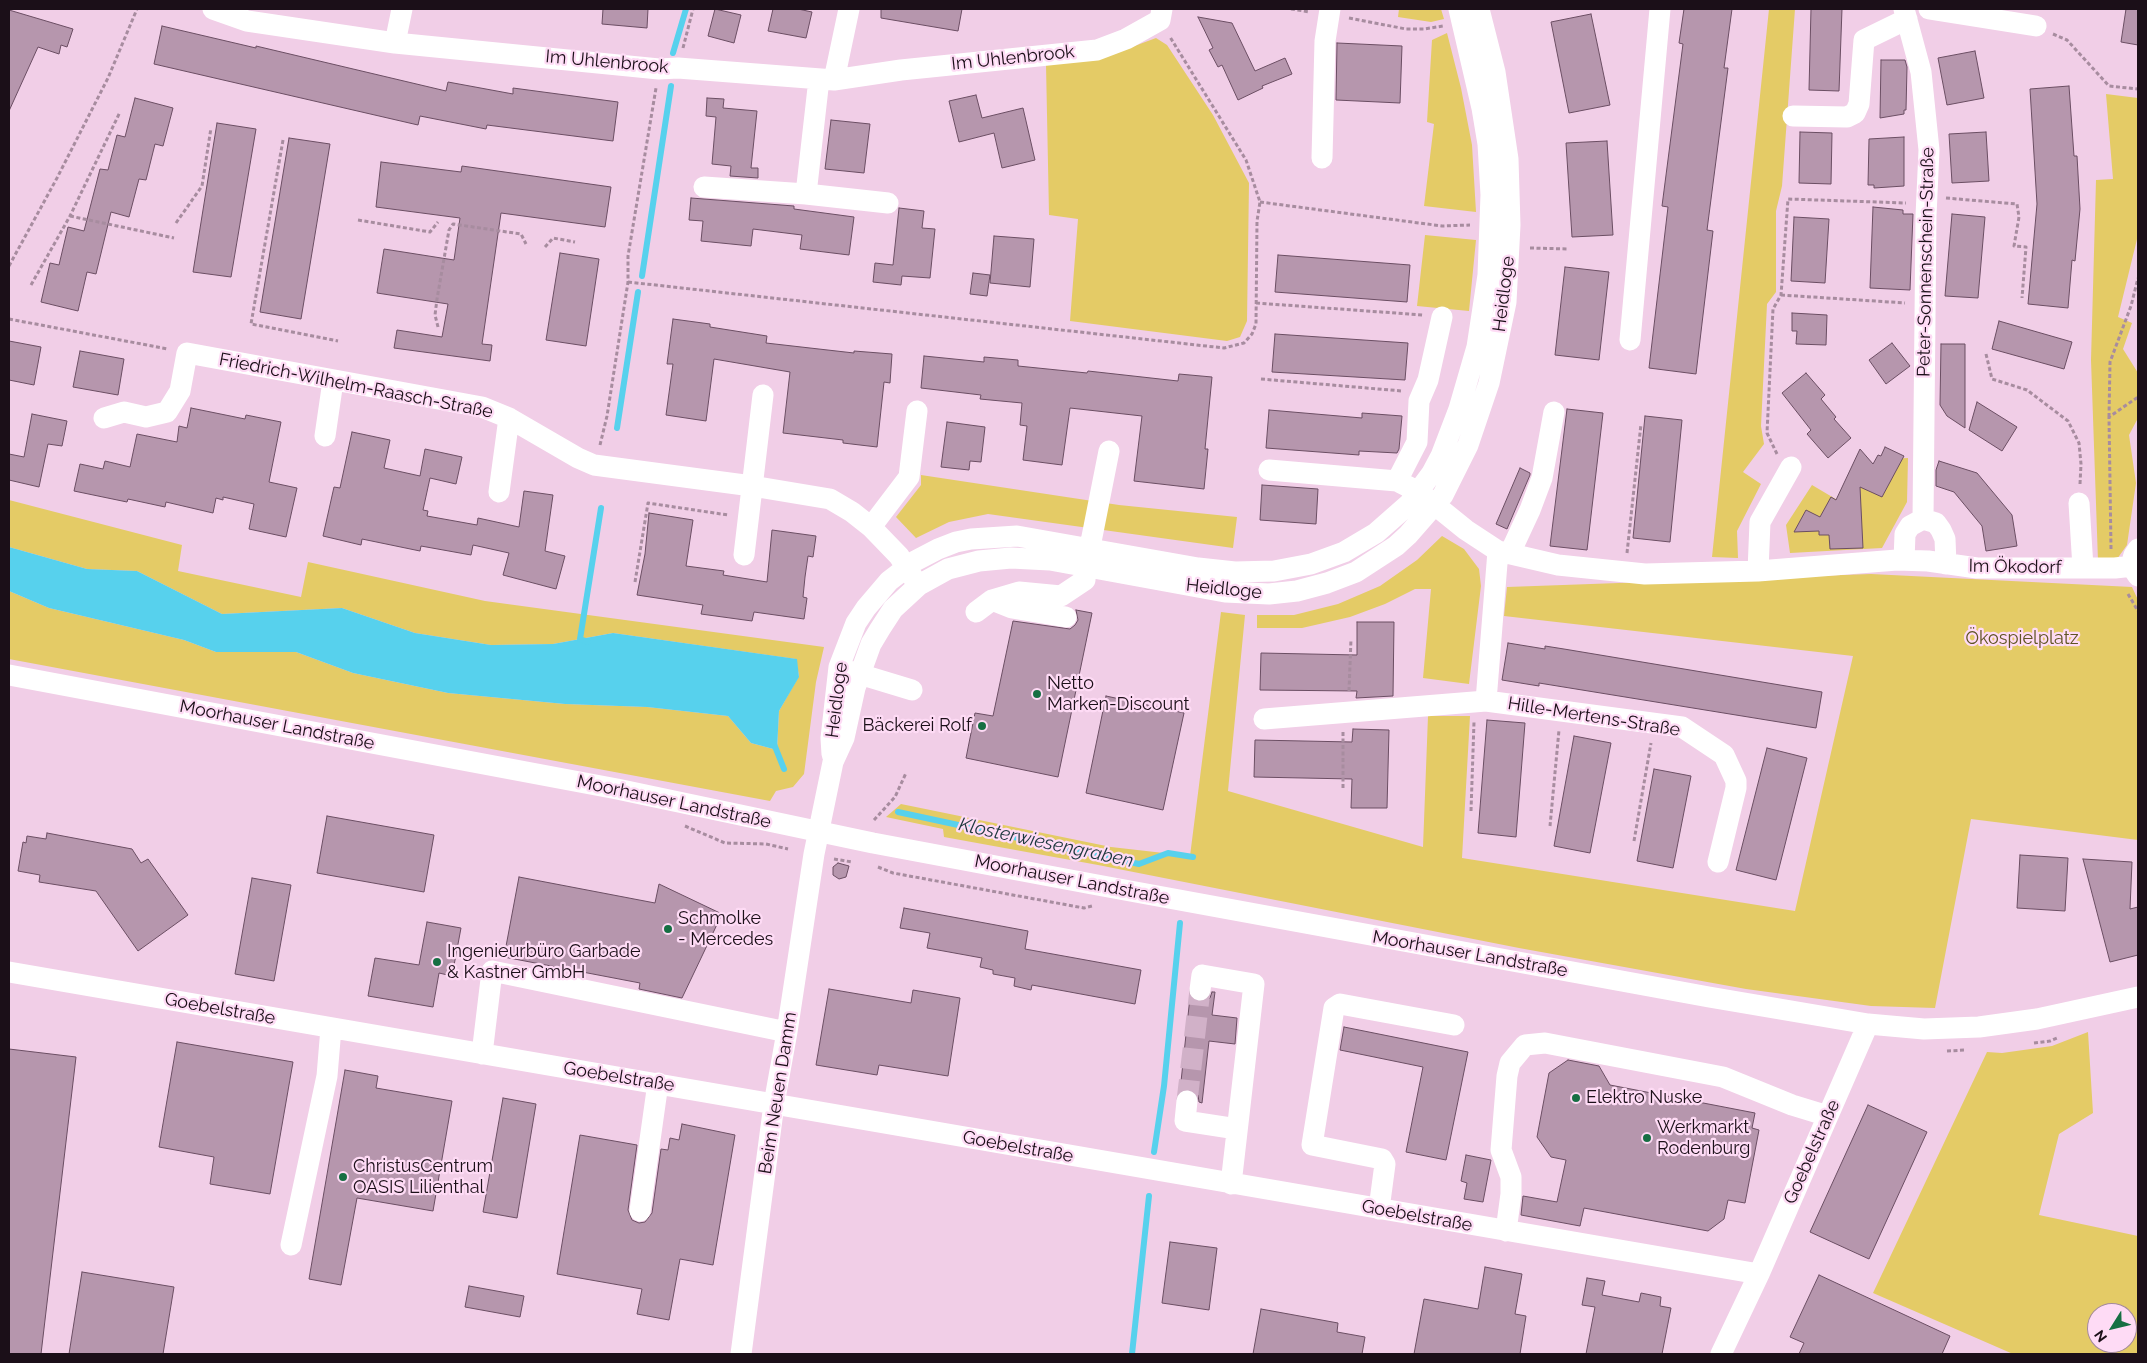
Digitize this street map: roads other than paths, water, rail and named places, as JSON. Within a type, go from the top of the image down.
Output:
[{"type":"street","name":"Im Uhlenbrook","points":[[213,9],[247,21],[395,43],[668,68],[827,79],[1096,50],[1126,39],[1161,14]]},
{"type":"street","points":[[395,43],[402,9]]},
{"type":"street","points":[[806,194],[827,79],[849,9]]},
{"type":"street","name":"Heidloge","points":[[818,831],[832,762],[844,738],[860,674],[871,644],[885,619],[902,599],[918,585],[962,564],[994,558],[1050,560],[1088,557],[1235,572],[1274,571],[1296,568],[1328,559],[1359,544],[1395,518],[1427,499],[1457,469],[1489,383],[1500,335],[1509,272],[1510,198],[1506,141],[1495,72],[1479,9]]},
{"type":"street","points":[[1630,340],[1660,9]]},
{"type":"street","points":[[1928,9],[2036,26]]},
{"type":"street","points":[[1322,158],[1325,118],[1325,41],[1330,12]]},
{"type":"street","points":[[1793,116],[1847,117],[1855,112],[1859,104],[1864,40],[1906,14]]},
{"type":"street","name":"Peter-Sonnenschein-Straße","points":[[1906,14],[1921,72],[1929,150],[1923,519]]},
{"type":"street","name":"Heidloge","points":[[1427,499],[1465,391],[1477,347],[1488,275],[1491,195],[1488,144],[1474,75],[1454,17]]},
{"type":"street","points":[[704,186],[806,194],[888,204]]},
{"type":"street","points":[[1397,481],[1417,442],[1419,401],[1428,380],[1442,318]]},
{"type":"street","name":"Friedrich-Wilhelm-Raasch-Straße","points":[[104,418],[124,412],[146,417],[166,412],[180,391],[187,353],[482,407],[509,418],[578,458],[594,465],[752,486],[830,499],[852,512],[871,527],[899,556],[918,585]]},
{"type":"street","points":[[325,436],[333,381]]},
{"type":"street","points":[[744,555],[763,395]]},
{"type":"street","points":[[871,527],[909,476],[917,412]]},
{"type":"street","points":[[1269,470],[1397,481],[1427,499],[1504,552],[1530,510],[1542,478],[1554,412]]},
{"type":"street","points":[[499,492],[509,418]]},
{"type":"street","points":[[1066,617],[1012,608],[984,606],[1019,592],[1061,596],[1085,580],[1109,451]]},
{"type":"street","points":[[1758,571],[1760,522],[1791,466]]},
{"type":"street","name":"Im Ökodorf","points":[[2079,503],[2083,568]]},
{"type":"street","points":[[1904,560],[1905,534],[1910,526],[1923,519],[1936,523],[1941,530],[1945,540],[1946,564]]},
{"type":"street","name":"Heidloge","points":[[832,762],[830,738],[839,667],[848,639],[866,608],[889,581],[906,567],[938,549],[956,542],[986,537],[1017,536],[1088,557]]},
{"type":"street","name":"Im Ökodorf","points":[[1504,552],[1558,564],[1645,574],[1758,571],[1904,560],[1977,568],[2083,568],[2131,565]]},
{"type":"street","name":"Hille-Mertens-Straße","points":[[1480,702],[1504,552]]},
{"type":"street","points":[[839,667],[912,690]]},
{"type":"street","name":"Moorhauser Landstraße","points":[[9,675],[617,789],[818,831],[1092,884],[1709,997],[1868,1024],[1924,1029],[1979,1027],[2037,1019],[2138,996]]},
{"type":"street","name":"Hille-Mertens-Straße","points":[[1264,719],[1480,702],[1682,727],[1724,755],[1736,781],[1736,788],[1718,862]]},
{"type":"street","name":"Beim Neuen Damm","points":[[741,1354],[774,1104],[818,831]]},
{"type":"street","points":[[482,1054],[492,971],[787,1032]]},
{"type":"street","name":"Goebelstraße","points":[[9,972],[1759,1274],[1868,1024]]},
{"type":"street","points":[[1200,990],[1202,975],[1254,984],[1231,1184]]},
{"type":"street","points":[[1379,1209],[1385,1164],[1382,1159],[1312,1144],[1334,1008],[1340,1004],[1454,1025]]},
{"type":"street","points":[[291,1246],[327,1076],[331,1028]]},
{"type":"street","points":[[1506,1231],[1511,1194],[1511,1177],[1501,1150],[1507,1076],[1510,1063],[1525,1045],[1545,1043],[1722,1077],[1792,1105],[1828,1116]]},
{"type":"street","points":[[640,1211],[658,1083]]},
{"type":"street","points":[[1187,1101],[1185,1121],[1237,1128]]},
{"type":"street","points":[[1721,1354],[1759,1274]]},
{"type":"water","points":[[9,547],[87,569],[137,571],[222,614],[342,608],[415,633],[491,645],[553,644],[613,633],[797,659],[799,677],[779,711],[777,750],[751,743],[728,716],[647,707],[565,704],[448,693],[353,673],[296,652],[216,652],[184,640],[49,608],[9,591]]},
{"type":"waterway","name":"Klosterwiesengraben","points":[[673,53],[686,9]]},
{"type":"waterway","name":"Klosterwiesengraben","points":[[642,276],[671,86]]},
{"type":"waterway","name":"Klosterwiesengraben","points":[[617,428],[638,292]]},
{"type":"waterway","name":"Klosterwiesengraben","points":[[588,642],[580,639],[601,508]]},
{"type":"waterway","name":"Klosterwiesengraben","points":[[774,744],[784,769]]},
{"type":"waterway","name":"Klosterwiesengraben","points":[[898,812],[1139,864],[1168,853],[1193,857]]},
{"type":"waterway","name":"Klosterwiesengraben","points":[[1154,1152],[1164,1086],[1180,923]]},
{"type":"waterway","name":"Klosterwiesengraben","points":[[1132,1354],[1149,1196]]},
{"type":"tunnel","points":[[1187,1101],[1200,990]]},
{"type":"place","name":"Netto Marken-Discount","points":[[1037,694]]},
{"type":"place","name":"Bäckerei Rolf","points":[[982,726]]},
{"type":"place","name":"Schmolke - Mercedes","points":[[668,929]]},
{"type":"place","name":"Ingenieurbüro Garbade & Kastner GmbH","points":[[437,962]]},
{"type":"place","name":"Elektro Nuske","points":[[1576,1098]]},
{"type":"place","name":"Werkmarkt Rodenburg","points":[[1647,1138]]},
{"type":"place","name":"ChristusCentrum OASIS Lilienthal","points":[[343,1177]]},
{"type":"park label","name":"Ökospielplatz","points":[[2022,639]]}]
